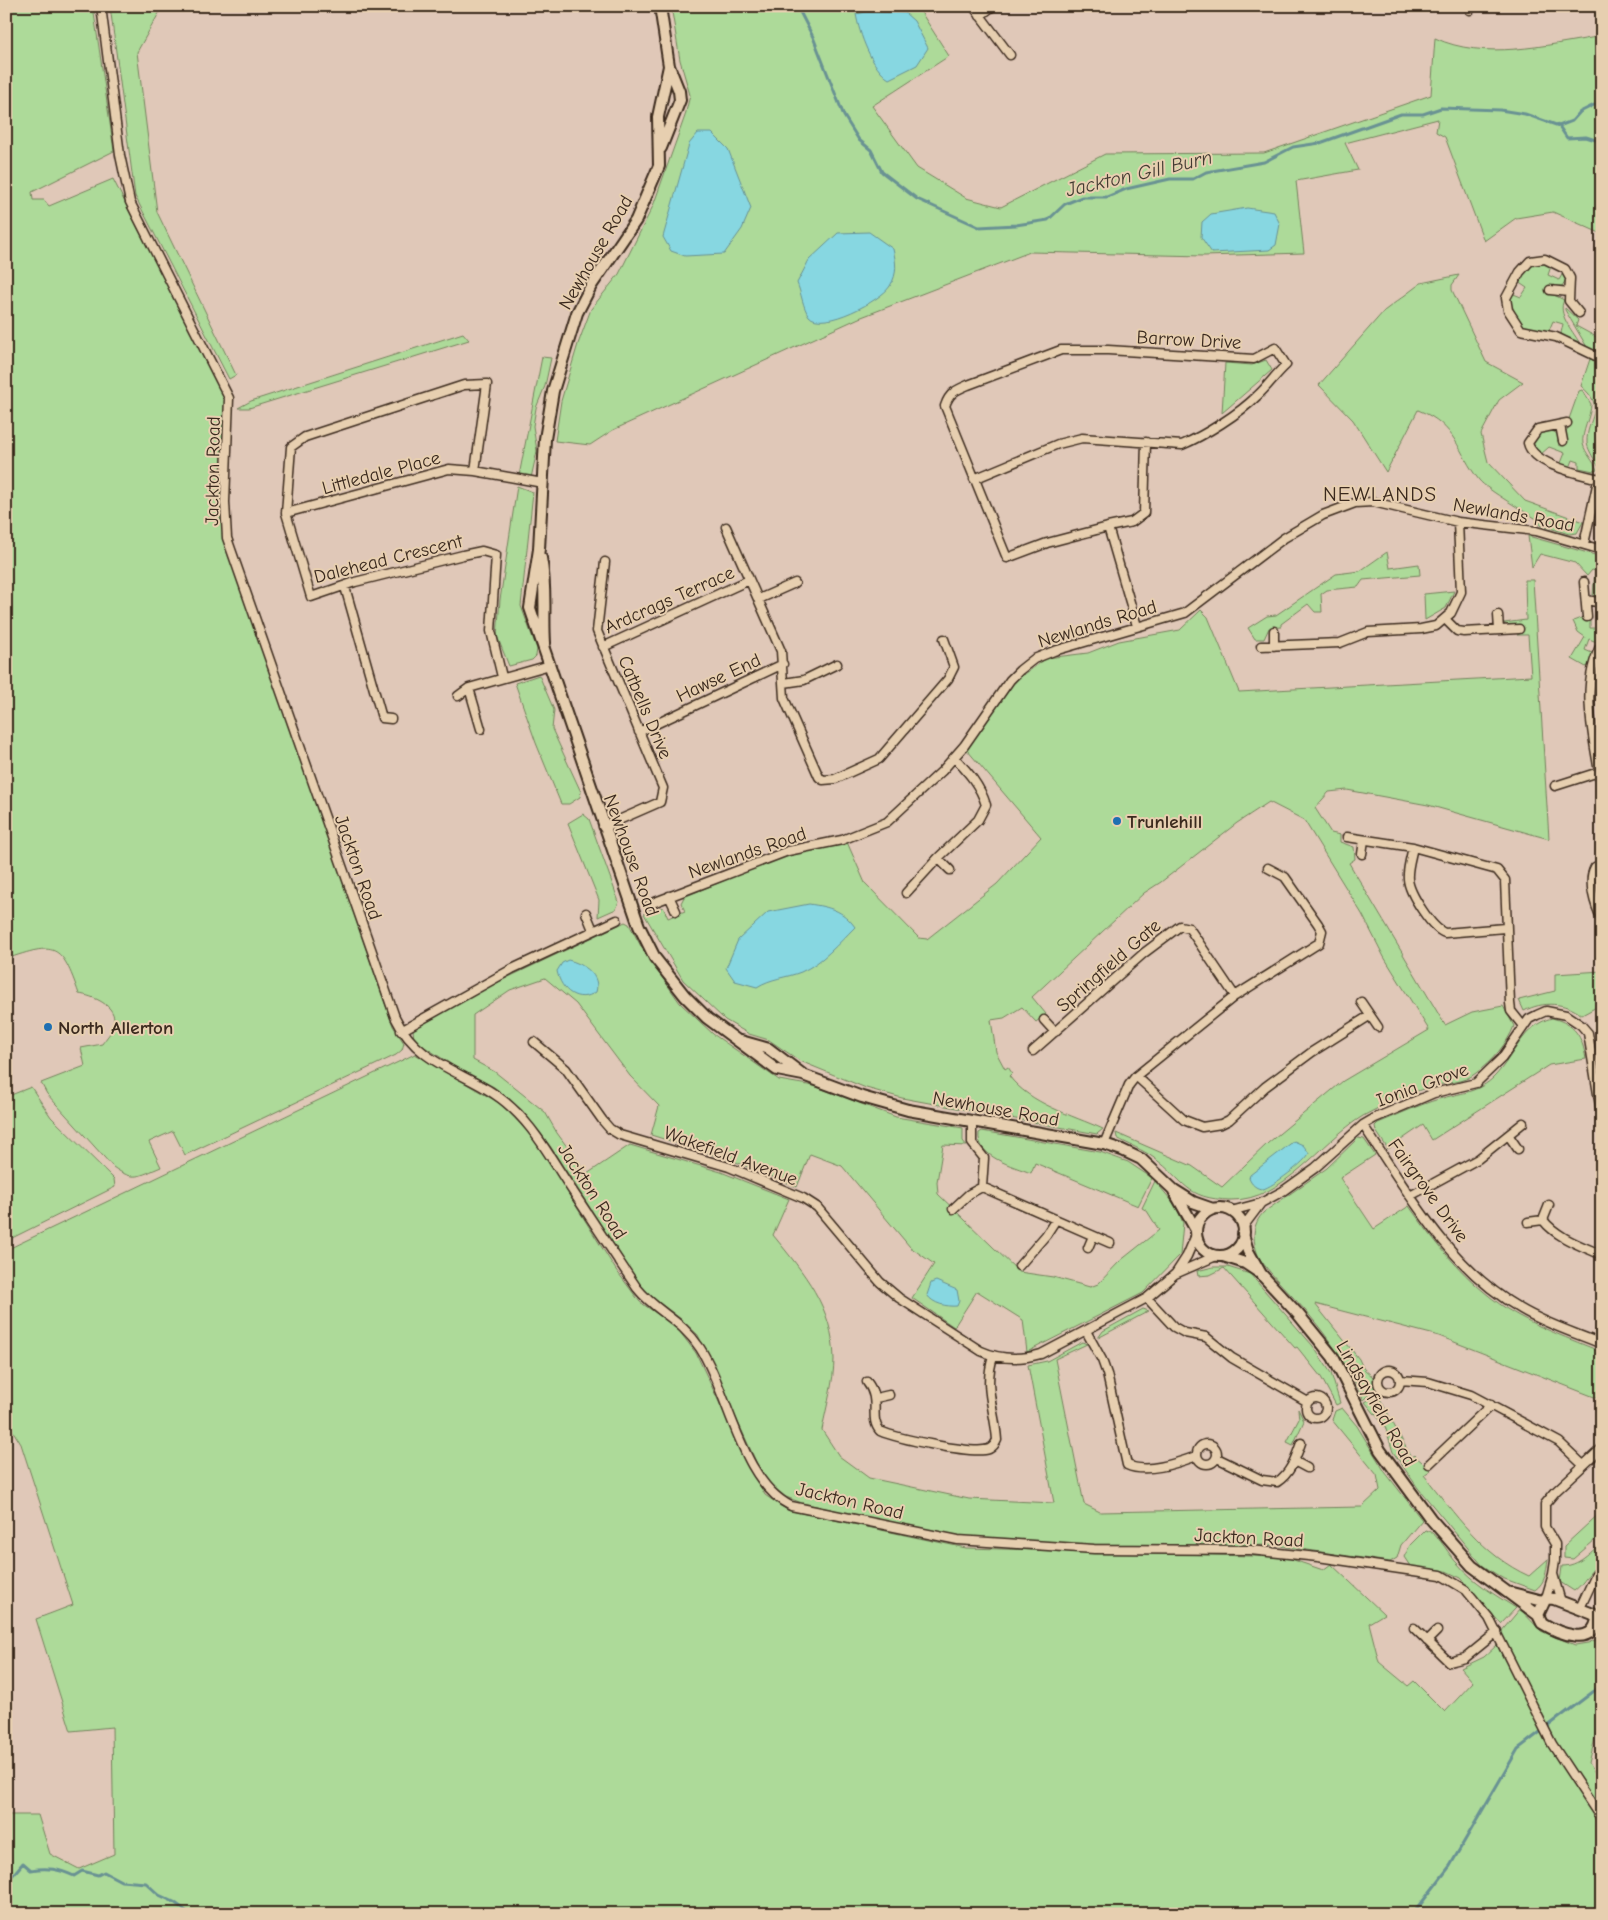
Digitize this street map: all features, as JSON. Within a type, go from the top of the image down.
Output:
[{"type":"street","name":"Jackton Road","points":[[101,6],[120,155],[130,202],[229,398],[225,502],[227,538],[254,618],[292,718],[389,1004],[401,1031],[415,1048],[494,1094],[512,1107],[535,1133],[646,1300],[678,1322],[701,1350],[760,1481],[782,1501],[803,1509],[958,1540],[1094,1549],[1250,1550],[1432,1572],[1449,1578],[1466,1590],[1489,1618],[1547,1734],[1602,1820]]},
{"type":"street","name":"Newhouse Road","points":[[660,6],[669,66],[679,91],[680,100],[660,151]]},
{"type":"street","points":[[973,6],[1010,55]]},
{"type":"street","points":[[980,16],[994,6]]},
{"type":"street","name":"Newhouse Road","points":[[669,66],[658,117],[659,166],[636,220],[592,286],[577,313],[548,416],[539,549],[530,608],[632,911],[655,958],[684,996],[707,1018],[777,1070],[803,1074],[862,1097],[908,1110],[1104,1144],[1140,1159],[1174,1190],[1193,1202],[1213,1209]]},
{"type":"street","points":[[1579,313],[1571,306],[1570,278],[1565,269],[1541,259],[1530,261],[1520,272],[1508,292],[1506,302],[1516,326],[1522,330],[1556,337],[1602,359]]},
{"type":"street","points":[[1550,290],[1569,292]]},
{"type":"street","name":"Barrow Drive","points":[[974,479],[1058,444],[1082,438],[1182,445],[1195,439],[1255,399],[1273,376],[1286,365],[1275,348],[1254,359],[1108,350],[1061,350],[953,391],[945,406],[974,479],[1007,558],[1047,543],[1108,527]]},
{"type":"street","name":"Dalehead Crescent","points":[[475,470],[487,384],[464,385],[305,437],[291,447],[286,513],[311,597],[345,587],[355,582],[463,555],[482,551],[496,556],[491,631],[502,677]]},
{"type":"street","points":[[1563,441],[1563,424],[1538,429],[1528,443],[1530,450],[1536,457],[1554,466],[1600,478],[1584,544]]},
{"type":"street","points":[[1137,626],[1108,527],[1132,522],[1144,513],[1146,442]]},
{"type":"street","name":"Littledale Place","points":[[286,513],[448,469],[475,470],[543,482]]},
{"type":"street","name":"Newlands Road","points":[[650,904],[788,851],[842,840],[887,822],[954,757],[1010,680],[1034,659],[1137,626],[1185,613],[1284,538],[1342,506],[1373,502],[1458,522],[1536,531],[1602,550]]},
{"type":"street","points":[[1260,646],[1340,643],[1362,633],[1421,629],[1436,626],[1445,620],[1458,602],[1461,592],[1458,522]]},
{"type":"street","points":[[726,527],[781,651],[784,664],[784,698],[819,777],[823,780],[835,778],[879,758],[948,679],[954,667],[944,639]]},
{"type":"street","name":"Newhouse Road","points":[[539,549],[546,588],[544,620],[546,652]]},
{"type":"street","name":"Catbells Drive","points":[[603,827],[660,802],[663,788],[597,631],[605,562]]},
{"type":"street","name":"Ardcrags Terrace","points":[[603,647],[749,580]]},
{"type":"street","points":[[1584,582],[1587,617]]},
{"type":"street","points":[[759,599],[795,583]]},
{"type":"street","points":[[345,587],[382,718],[391,720]]},
{"type":"street","points":[[1587,600],[1602,603]]},
{"type":"street","points":[[1498,615],[1499,630]]},
{"type":"street","points":[[1445,620],[1457,631],[1464,632],[1519,629]]},
{"type":"street","points":[[1274,631],[1274,646]]},
{"type":"street","points":[[1555,786],[1600,771],[1589,715],[1589,684],[1596,654],[1602,643]]},
{"type":"street","name":"Hawse End","points":[[639,732],[784,664]]},
{"type":"street","points":[[784,683],[804,680],[837,664]]},
{"type":"street","points":[[458,696],[468,688],[550,665]]},
{"type":"street","points":[[468,688],[481,729]]},
{"type":"street","points":[[906,893],[938,858],[978,820],[986,805],[982,792],[971,774],[954,757]]},
{"type":"street","points":[[1347,837],[1413,847],[1497,870],[1502,874],[1505,880],[1505,928],[1511,977],[1510,1003],[1512,1011],[1523,1026]]},
{"type":"street","points":[[1362,854],[1364,840]]},
{"type":"street","points":[[1413,847],[1408,880],[1432,925],[1438,931],[1445,933],[1505,928]]},
{"type":"street","points":[[938,858],[950,870]]},
{"type":"street","points":[[1602,864],[1595,867],[1592,879],[1596,908],[1602,919]]},
{"type":"street","points":[[1104,1144],[1129,1085],[1136,1076],[1235,996],[1314,947],[1322,938],[1318,924],[1288,881],[1268,868]]},
{"type":"street","points":[[669,896],[676,911]]},
{"type":"street","points":[[586,913],[593,930]]},
{"type":"street","points":[[401,1031],[512,969],[618,920]]},
{"type":"street","name":"Springfield Gate","points":[[1033,1051],[1144,953],[1175,928],[1182,925],[1192,932],[1235,996]]},
{"type":"street","points":[[1362,1002],[1378,1028]]},
{"type":"street","name":"Ionia Grove","points":[[1231,1211],[1262,1202],[1283,1191],[1315,1168],[1363,1125],[1434,1093],[1476,1084],[1502,1058],[1523,1026],[1530,1019],[1546,1011],[1566,1015],[1581,1024],[1588,1033],[1602,1118]]},
{"type":"street","points":[[1136,1076],[1184,1120],[1202,1127],[1221,1124],[1229,1120],[1265,1087],[1312,1052],[1369,1016]]},
{"type":"street","points":[[1044,1020],[1055,1032]]},
{"type":"street","name":"Wakefield Avenue","points":[[534,1042],[574,1078],[610,1129],[620,1135],[730,1167],[802,1198],[817,1207],[880,1282],[899,1298],[993,1357],[1023,1359],[1041,1354],[1148,1298],[1175,1274],[1187,1256],[1196,1233]]},
{"type":"street","points":[[972,1121],[972,1143],[984,1158],[982,1188]]},
{"type":"street","points":[[1410,1196],[1478,1158],[1509,1136],[1523,1123]]},
{"type":"street","name":"Fairgrove Drive","points":[[1363,1125],[1410,1196],[1450,1250],[1494,1291],[1520,1309],[1602,1344]]},
{"type":"street","points":[[1509,1136],[1518,1148]]},
{"type":"street","points":[[953,1209],[968,1194],[982,1188],[1055,1221],[1110,1243]]},
{"type":"street","name":"Newhouse Road","points":[[1174,1190],[1196,1233]]},
{"type":"street","name":"Ionia Grove","points":[[1243,1231],[1262,1202]]},
{"type":"street","points":[[1543,1220],[1549,1206]]},
{"type":"street","points":[[1213,1209],[1231,1211],[1238,1218],[1243,1231],[1235,1250],[1220,1256],[1202,1248],[1196,1233],[1204,1214],[1213,1209]]},
{"type":"street","points":[[1528,1222],[1543,1220]]},
{"type":"street","points":[[1543,1220],[1558,1234],[1602,1255]]},
{"type":"street","points":[[1019,1266],[1046,1235],[1055,1221]]},
{"type":"street","name":"Lindsayfield Road","points":[[1243,1231],[1248,1251],[1261,1274]]},
{"type":"street","points":[[1088,1248],[1093,1236]]},
{"type":"street","name":"Wakefield Avenue","points":[[1175,1274],[1220,1256]]},
{"type":"street","name":"Lindsayfield Road","points":[[1220,1256],[1245,1263],[1261,1274],[1298,1314],[1332,1357],[1380,1450],[1430,1518],[1472,1566],[1538,1615],[1542,1623],[1547,1626],[1576,1637],[1587,1635],[1599,1623]]},
{"type":"street","points":[[1148,1298],[1174,1327],[1185,1333],[1206,1336],[1232,1358],[1308,1402]]},
{"type":"street","points":[[1086,1331],[1105,1367],[1127,1465],[1132,1467],[1165,1466],[1197,1456]]},
{"type":"street","points":[[867,1382],[876,1398],[875,1422],[877,1428],[884,1433],[964,1450],[990,1448],[997,1440],[988,1386],[988,1374],[993,1357]]},
{"type":"street","points":[[1400,1380],[1428,1382],[1471,1395],[1559,1442],[1583,1465]]},
{"type":"street","points":[[876,1398],[889,1395]]},
{"type":"street","points":[[1429,1464],[1491,1406]]},
{"type":"street","points":[[1217,1458],[1262,1480],[1271,1482],[1283,1478],[1294,1461],[1301,1443]]},
{"type":"street","points":[[1206,1444],[1215,1448],[1217,1458],[1212,1463],[1206,1465],[1200,1462],[1197,1456],[1200,1447],[1206,1444]]},
{"type":"street","points":[[1538,1615],[1553,1574],[1555,1562],[1555,1544],[1546,1527],[1546,1504],[1602,1448]]},
{"type":"street","points":[[1294,1461],[1307,1468]]},
{"type":"street","points":[[1599,1623],[1593,1614],[1580,1608],[1595,1576],[1602,1569]]},
{"type":"street","points":[[1553,1574],[1561,1602]]},
{"type":"street","name":"Lindsayfield Road","points":[[1507,1591],[1561,1602],[1580,1608]]},
{"type":"street","points":[[1414,1628],[1445,1659],[1453,1662],[1465,1658],[1497,1632]]},
{"type":"street","points":[[1427,1641],[1437,1631]]},
{"type":"green space","points":[[6,6],[93,6],[114,151],[32,192],[33,200],[44,200],[49,206],[113,179],[225,398],[221,519],[228,552],[393,1026],[404,1043],[402,1050],[396,1055],[185,1155],[173,1131],[149,1142],[161,1167],[137,1176],[126,1175],[113,1167],[47,1094],[41,1083],[85,1066],[81,1048],[102,1044],[111,1032],[114,1024],[112,1012],[97,999],[79,994],[67,965],[61,956],[54,951],[46,949],[36,950],[6,959]]},
{"type":"green space","points":[[110,6],[163,6],[137,52],[157,212],[236,375],[229,379],[135,196]]},
{"type":"green space","points":[[671,6],[917,6],[949,56],[872,106],[917,168],[966,198],[1001,207],[1105,154],[1264,153],[1431,95],[1435,38],[1454,45],[1494,50],[1536,47],[1597,37],[1599,33],[1594,6],[1602,6],[1602,234],[1553,212],[1516,218],[1484,241],[1445,137],[1436,132],[1438,119],[1345,143],[1358,170],[1296,181],[1304,253],[1204,256],[1030,252],[859,318],[613,430],[590,445],[555,441],[561,401],[578,344],[591,309],[619,274],[653,206],[685,116],[690,95],[680,60]]},
{"type":"green space","points":[[1536,264],[1551,266],[1548,275],[1559,280],[1563,273],[1567,278],[1562,286],[1548,287],[1546,291],[1564,300],[1562,311],[1569,327],[1579,342],[1565,337],[1561,333],[1563,324],[1553,321],[1548,333],[1522,327],[1508,298],[1511,293],[1521,297],[1527,288],[1518,282],[1526,269]]},
{"type":"green space","points":[[1459,275],[1452,285],[1452,290],[1486,362],[1523,382],[1499,400],[1481,434],[1488,462],[1525,501],[1583,522],[1577,533],[1569,534],[1540,525],[1540,521],[1490,490],[1472,470],[1449,431],[1431,416],[1418,410],[1386,472],[1353,420],[1319,385],[1384,311],[1421,283]]},
{"type":"green space","points":[[1565,308],[1578,320],[1576,326],[1602,340],[1602,355],[1587,347]]},
{"type":"green space","points":[[463,333],[469,340],[249,408],[238,408],[251,401]]},
{"type":"green space","points":[[542,357],[551,358],[545,386],[536,408],[533,426],[537,451],[531,478],[519,476]]},
{"type":"green space","points":[[1590,359],[1602,363],[1599,386],[1602,393],[1601,471],[1587,443],[1589,426],[1594,413],[1593,401],[1581,386]]},
{"type":"green space","points":[[1266,360],[1272,370],[1222,413],[1225,363],[1252,365]]},
{"type":"green space","points":[[1582,390],[1591,404],[1583,435],[1583,444],[1597,470],[1594,471],[1579,468],[1579,462],[1573,460],[1570,468],[1565,467],[1561,463],[1565,453],[1549,447],[1540,455],[1533,444],[1539,432],[1551,430],[1557,434],[1559,446],[1567,444],[1565,432],[1570,426],[1569,419],[1579,391]]},
{"type":"green space","points":[[517,486],[533,492],[521,606],[537,649],[536,656],[532,660],[509,666],[497,636],[500,600]]},
{"type":"green space","points":[[1528,536],[1602,557],[1602,598],[1593,595],[1595,571],[1592,570],[1587,576],[1575,563],[1540,554],[1532,567]]},
{"type":"green space","points":[[1387,552],[1390,568],[1419,564],[1420,575],[1363,580],[1358,587],[1327,590],[1321,594],[1322,612],[1315,612],[1308,604],[1281,624],[1281,627],[1269,628],[1264,639],[1255,639],[1248,628],[1267,616],[1276,615],[1336,574],[1360,571]]},
{"type":"green space","points":[[1525,580],[1533,580],[1549,839],[1428,805],[1347,790],[1329,792],[1315,808],[1331,833],[1340,835],[1340,842],[1354,847],[1355,859],[1349,863],[1445,1025],[1472,1012],[1503,1006],[1514,1026],[1493,1058],[1471,1077],[1421,1090],[1395,1100],[1363,1116],[1347,1127],[1285,1180],[1268,1191],[1250,1198],[1216,1199],[1194,1192],[1154,1158],[1117,1138],[1116,1133],[1192,1166],[1222,1187],[1268,1143],[1343,1081],[1429,1030],[1384,957],[1362,914],[1304,820],[1269,802],[1237,823],[1144,893],[1032,997],[1046,1014],[1036,1022],[1022,1007],[1004,1018],[991,1020],[996,1052],[1005,1069],[1008,1067],[1012,1073],[1009,1076],[1018,1086],[1052,1108],[1103,1129],[1097,1134],[902,1098],[866,1088],[800,1061],[769,1040],[749,1034],[725,1020],[683,980],[644,914],[663,907],[668,918],[685,911],[681,903],[684,897],[779,858],[847,842],[865,883],[919,938],[927,939],[997,884],[1041,837],[967,750],[1012,683],[1047,658],[1088,653],[1119,641],[1180,630],[1201,610],[1208,617],[1239,692],[1531,676],[1528,635],[1517,635],[1521,633],[1520,626],[1504,623],[1526,620]]},
{"type":"green space","points":[[1454,591],[1446,608],[1425,620],[1424,594]]},
{"type":"green space","points":[[1597,607],[1602,608],[1602,638],[1597,642],[1589,639],[1585,650],[1592,653],[1593,657],[1590,665],[1586,667],[1572,659],[1585,637],[1578,632],[1573,621],[1581,618],[1590,621],[1590,628],[1598,628]]},
{"type":"green space","points":[[539,675],[554,710],[552,729],[581,792],[580,797],[569,804],[561,804],[536,743],[515,683]]},
{"type":"green space","points":[[583,814],[589,819],[619,902],[616,909],[598,917],[599,900],[568,823]]},
{"type":"green space","points":[[625,922],[629,924],[643,950],[680,1003],[713,1034],[779,1080],[814,1086],[896,1117],[963,1128],[963,1141],[967,1146],[943,1145],[937,1182],[938,1194],[1019,1272],[1053,1277],[1090,1287],[1098,1284],[1120,1261],[1159,1230],[1147,1211],[1142,1208],[1155,1181],[1176,1206],[1183,1223],[1180,1255],[1143,1293],[1027,1352],[1023,1320],[977,1291],[954,1327],[912,1298],[934,1264],[910,1247],[842,1166],[810,1154],[797,1187],[736,1162],[651,1135],[659,1106],[630,1076],[576,1004],[545,978],[510,990],[473,1015],[473,1060],[495,1072],[545,1112],[557,1133],[587,1174],[630,1145],[721,1172],[789,1199],[773,1235],[806,1277],[815,1292],[828,1323],[832,1340],[834,1368],[822,1430],[839,1456],[869,1478],[969,1499],[1054,1503],[1028,1365],[1047,1361],[1082,1342],[1087,1344],[1055,1359],[1084,1504],[1100,1512],[1362,1507],[1380,1490],[1377,1475],[1332,1420],[1335,1411],[1342,1408],[1357,1426],[1385,1472],[1422,1520],[1401,1545],[1397,1558],[1390,1562],[1273,1545],[1106,1547],[990,1540],[947,1535],[802,1503],[786,1497],[764,1479],[698,1335],[681,1319],[644,1291],[550,1146],[522,1110],[494,1087],[460,1070],[414,1040],[413,1029],[479,991]]},
{"type":"green space","points":[[1602,971],[1602,1004],[1582,1015],[1568,1007],[1554,1004],[1546,1004],[1524,1011],[1519,1000],[1555,991],[1555,974]]},
{"type":"green space","points":[[1552,1018],[1566,1024],[1576,1032],[1580,1038],[1586,1059],[1549,1065],[1432,1140],[1423,1125],[1388,1149],[1376,1131],[1375,1126],[1378,1123],[1423,1104],[1469,1092],[1489,1082],[1502,1068],[1526,1034],[1542,1022]]},
{"type":"green space","points":[[415,1054],[501,1104],[533,1137],[616,1270],[640,1302],[676,1327],[696,1353],[748,1464],[765,1495],[787,1510],[966,1548],[1285,1557],[1323,1570],[1331,1564],[1384,1614],[1369,1623],[1379,1662],[1408,1686],[1414,1681],[1445,1712],[1473,1682],[1461,1668],[1484,1657],[1497,1645],[1551,1749],[1602,1825],[1602,1914],[6,1914],[6,1815],[38,1815],[50,1854],[79,1869],[114,1854],[112,1727],[71,1731],[36,1619],[73,1605],[21,1444],[6,1420],[6,1250]]},
{"type":"green space","points":[[31,1087],[51,1117],[114,1179],[115,1187],[6,1241],[6,1097]]},
{"type":"green space","points":[[982,1131],[1100,1152],[1128,1162],[1152,1178],[1138,1206],[1035,1163],[1031,1173],[1006,1164],[983,1148],[979,1133]]},
{"type":"green space","points":[[1358,1138],[1364,1139],[1375,1155],[1340,1178],[1374,1229],[1409,1206],[1453,1262],[1492,1298],[1507,1309],[1530,1321],[1602,1352],[1602,1400],[1439,1336],[1315,1304],[1359,1359],[1363,1368],[1373,1377],[1375,1390],[1364,1400],[1326,1336],[1262,1261],[1258,1255],[1254,1238],[1255,1227],[1264,1212],[1327,1168]]},
{"type":"green space","points":[[1213,1267],[1228,1267],[1250,1274],[1313,1346],[1331,1373],[1340,1403],[1336,1405],[1321,1377],[1297,1347],[1295,1348],[1224,1268],[1210,1275],[1198,1276],[1197,1271]]},
{"type":"green space","points":[[1143,1309],[1149,1311],[1098,1338],[1103,1331]]},
{"type":"green space","points":[[1378,1395],[1411,1457],[1414,1455],[1431,1470],[1424,1475],[1458,1519],[1483,1545],[1497,1557],[1529,1576],[1548,1559],[1546,1572],[1539,1587],[1535,1590],[1502,1578],[1482,1565],[1418,1488],[1393,1452],[1385,1426],[1365,1402]]},
{"type":"green space","points":[[1298,1409],[1304,1421],[1293,1445],[1287,1442],[1299,1419]]},
{"type":"green space","points":[[1602,1511],[1602,1534],[1573,1559],[1564,1558],[1564,1546]]},
{"type":"green space","points":[[1425,1530],[1439,1539],[1453,1559],[1470,1576],[1516,1608],[1501,1624],[1461,1578],[1446,1571],[1410,1566],[1404,1557],[1410,1545]]},
{"type":"green space","points":[[1602,1542],[1602,1561],[1578,1588],[1574,1591],[1560,1582],[1562,1566],[1579,1561]]},
{"type":"green space","points":[[1520,1609],[1541,1631],[1575,1645],[1588,1643],[1602,1637],[1602,1727],[1597,1730],[1589,1763],[1602,1784],[1602,1812],[1553,1738],[1500,1633]]},
{"type":"water","points":[[866,12],[905,13],[914,21],[928,48],[917,65],[889,79],[883,74],[867,50],[858,22],[856,14]]},
{"type":"water","points":[[698,133],[712,133],[728,149],[751,208],[742,229],[724,254],[685,256],[671,251],[663,237],[689,144]]},
{"type":"water","points":[[1247,208],[1274,212],[1280,224],[1276,245],[1269,250],[1212,253],[1201,237],[1202,222],[1211,214]]},
{"type":"water","points":[[869,232],[893,249],[896,268],[890,286],[876,299],[838,317],[816,320],[809,316],[797,283],[809,260],[838,233]]},
{"type":"water","points":[[809,904],[835,910],[846,917],[855,927],[823,958],[801,972],[757,987],[735,981],[726,968],[738,940],[768,912]]},
{"type":"water","points":[[568,960],[580,964],[594,975],[597,986],[596,992],[583,997],[571,994],[566,990],[557,971],[562,963]]},
{"type":"water","points":[[1294,1141],[1303,1145],[1309,1153],[1307,1157],[1274,1184],[1263,1189],[1254,1186],[1249,1178],[1250,1175]]},
{"type":"water","points":[[936,1281],[957,1290],[959,1301],[957,1306],[941,1304],[933,1301],[927,1295],[931,1283]]},
{"type":"waterway","name":"Jackton Gill Burn","points":[[797,6],[813,37],[844,116],[859,140],[871,150],[882,172],[917,199],[979,227],[1016,225],[1048,220],[1065,204],[1082,197],[1107,197],[1126,189],[1170,179],[1193,179],[1206,172],[1264,162],[1293,147],[1320,143],[1401,114],[1423,114],[1441,108],[1500,110],[1525,114],[1559,126],[1572,121],[1580,112],[1594,105]]},
{"type":"waterway","points":[[1559,126],[1567,138],[1586,137],[1602,142]]},
{"type":"waterway","points":[[1413,1914],[1450,1866],[1518,1749],[1602,1685]]},
{"type":"waterway","points":[[6,1873],[12,1876],[23,1863],[31,1870],[53,1869],[74,1876],[82,1871],[98,1875],[104,1872],[121,1881],[146,1883],[159,1895],[174,1902],[190,1914]]},
{"type":"place","name":"Trunlehill","points":[[1117,821]]},
{"type":"place","name":"North Allerton","points":[[48,1027]]},
{"type":"district","name":"NEWLANDS","points":[[1380,494]]}]
